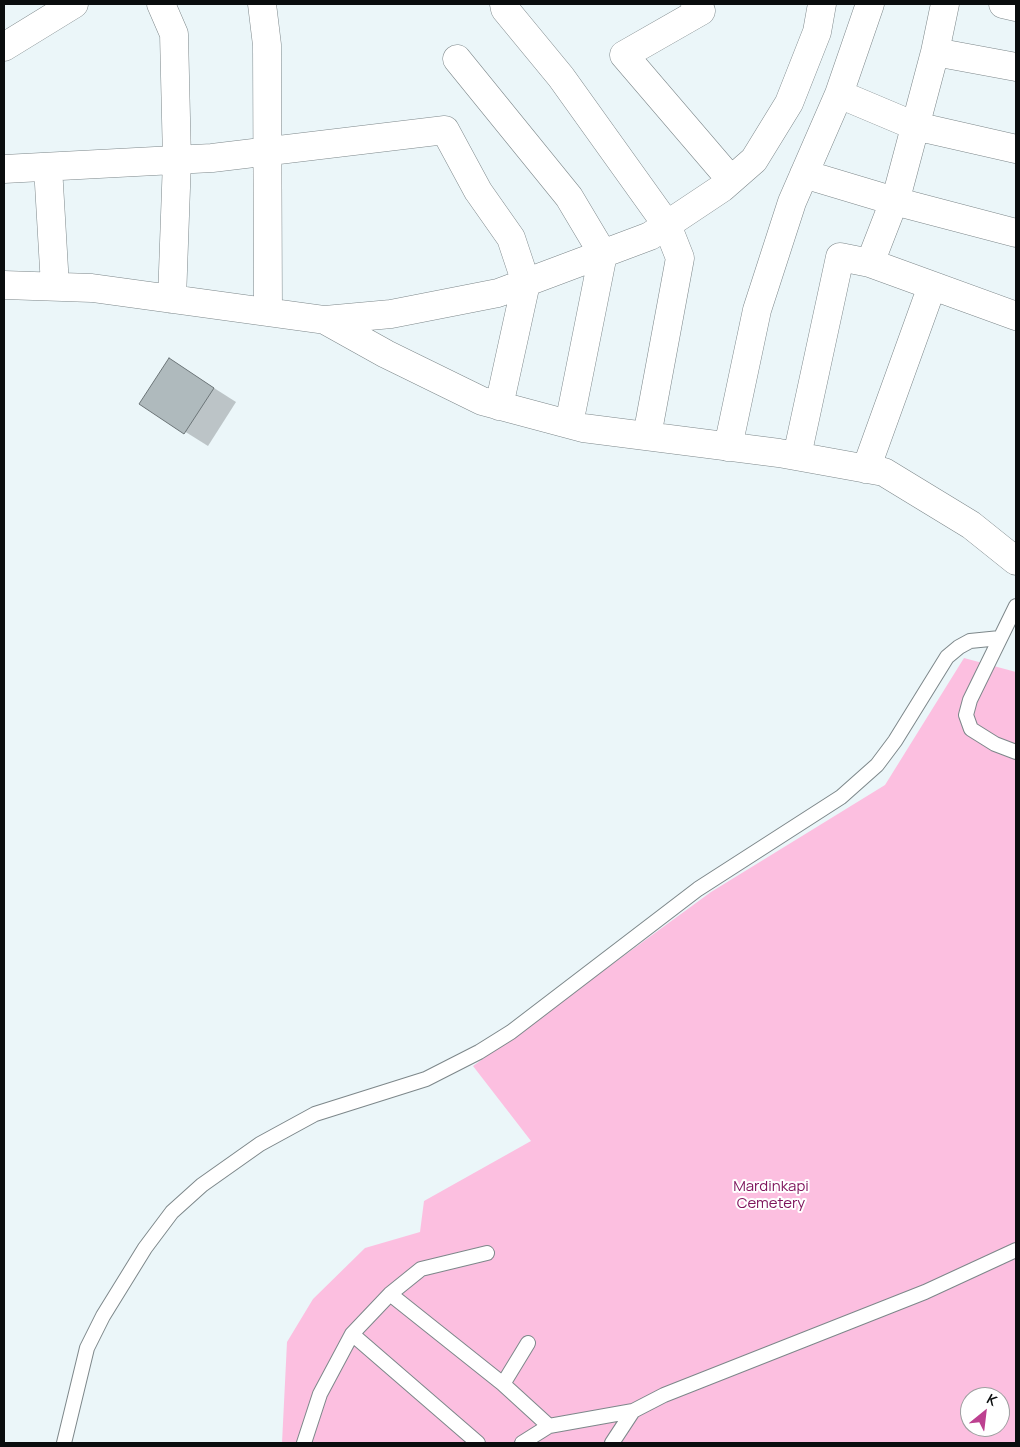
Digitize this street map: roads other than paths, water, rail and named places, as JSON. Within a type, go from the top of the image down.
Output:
[{"type":"street","points":[[4,47],[74,4]]},
{"type":"street","points":[[161,4],[174,34],[177,160],[172,299]]},
{"type":"street","points":[[262,4],[267,45],[268,312]]},
{"type":"street","points":[[504,4],[505,9],[561,77],[667,225],[680,258],[647,436]]},
{"type":"street","points":[[695,4],[702,11],[624,55],[731,180]]},
{"type":"street","points":[[4,285],[92,288],[325,320],[391,314],[498,293],[650,236],[731,180],[754,160],[789,103],[817,32],[822,4]]},
{"type":"street","points":[[728,446],[757,310],[792,202],[839,94],[870,4]]},
{"type":"street","points":[[870,264],[894,201],[936,52],[945,4]]},
{"type":"street","points":[[1003,4],[1016,7]]},
{"type":"street","points":[[936,52],[1016,67]]},
{"type":"street","points":[[457,59],[569,197],[603,254],[569,424]]},
{"type":"street","points":[[839,94],[915,126],[1016,149]]},
{"type":"street","points":[[4,169],[177,160],[266,152],[445,130],[478,191],[511,238],[526,283],[500,406]]},
{"type":"street","points":[[48,167],[55,286]]},
{"type":"street","points":[[804,174],[894,201],[1016,233]]},
{"type":"street","points":[[797,456],[840,256],[870,264],[1016,316]]},
{"type":"street","points":[[866,469],[932,286]]},
{"type":"street","points":[[325,320],[386,354],[482,401],[500,406],[569,424],[797,456],[884,472],[963,520],[1016,561]]},
{"type":"lane","points":[[1016,606],[970,700],[966,715],[971,729],[995,744],[1016,752]]},
{"type":"lane","points":[[64,1443],[87,1348],[102,1316],[145,1248],[172,1212],[202,1185],[260,1144],[315,1114],[426,1079],[473,1056],[511,1032],[698,889],[841,797],[877,764],[895,741],[947,657],[970,641],[1000,638]]},
{"type":"lane","points":[[522,1443],[549,1426],[633,1411],[664,1395],[925,1292],[1016,1250]]},
{"type":"lane","points":[[304,1443],[320,1394],[352,1334],[390,1294],[421,1269],[486,1253]]},
{"type":"lane","points":[[390,1294],[502,1384],[549,1426]]},
{"type":"lane","points":[[352,1334],[478,1443]]},
{"type":"lane","points":[[502,1384],[528,1343]]},
{"type":"lane","points":[[612,1443],[633,1411]]},
{"type":"park label","name":"Mardinkapi Cemetery","points":[[771,1196]]}]
